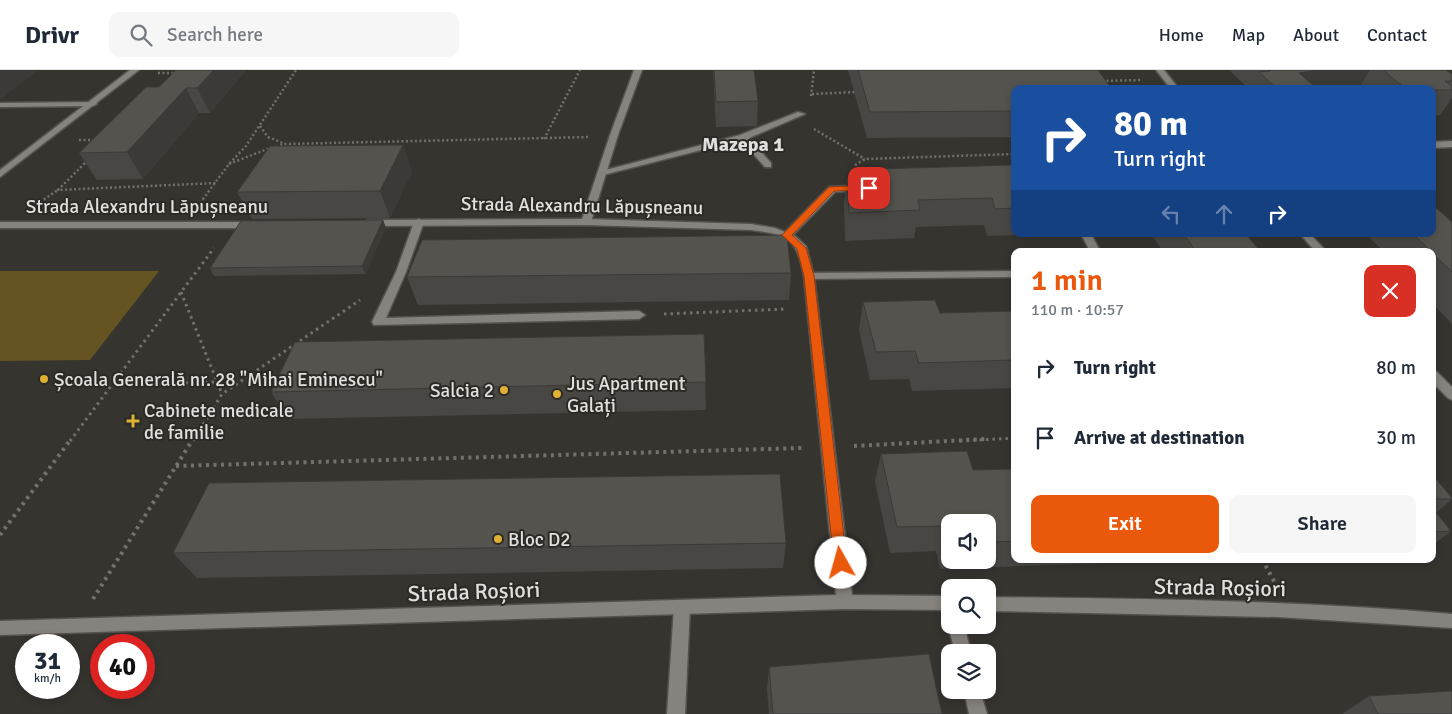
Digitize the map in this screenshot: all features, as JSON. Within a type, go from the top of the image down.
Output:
[{"type":"street","points":[[0,174],[135,70]]},
{"type":"street","points":[[586,222],[614,135],[638,70]]},
{"type":"street","points":[[1160,70],[1171,85]]},
{"type":"street","points":[[0,104],[93,104]]},
{"type":"street","points":[[602,172],[743,137],[801,114]]},
{"type":"street","points":[[743,137],[768,165]]},
{"type":"street","points":[[1436,144],[1452,144]]},
{"type":"street","points":[[845,602],[809,276],[802,248],[787,235],[832,189],[870,188]]},
{"type":"street","points":[[419,222],[401,272],[378,322],[639,315]]},
{"type":"street","name":"Strada Alexandru Lăpușneanu","points":[[359,223],[586,222],[751,227],[771,229],[787,235]]},
{"type":"street","name":"Strada Alexandru Lăpușneanu","points":[[0,225],[260,225]]},
{"type":"street","points":[[1308,237],[1318,248]]},
{"type":"street","points":[[809,276],[1011,274]]},
{"type":"street","points":[[1436,378],[1452,395]]},
{"type":"street","name":"Strada Roșiori","points":[[0,628],[845,602],[941,603]]},
{"type":"street","name":"Strada Roșiori","points":[[996,604],[1384,614],[1452,622]]},
{"type":"street","points":[[676,714],[682,607]]},
{"type":"street","points":[[974,699],[978,714]]},
{"type":"path","points":[[182,225],[217,183],[229,164],[246,146],[296,70]]},
{"type":"path","points":[[544,139],[580,70]]},
{"type":"path","points":[[176,79],[182,73]]},
{"type":"path","points":[[1100,81],[1167,80]]},
{"type":"path","points":[[812,94],[862,92]]},
{"type":"path","points":[[260,126],[268,137],[285,144]]},
{"type":"path","points":[[229,164],[258,151],[285,144],[544,139],[614,135]]},
{"type":"path","points":[[832,189],[850,167],[865,159],[1011,154]]},
{"type":"path","points":[[90,159],[58,190],[217,183]]},
{"type":"path","points":[[0,535],[114,385],[230,225]]},
{"type":"path","points":[[76,626],[222,394],[401,272]]},
{"type":"path","points":[[181,292],[222,394]]},
{"type":"path","points":[[639,315],[813,308]]},
{"type":"path","points":[[114,385],[217,382]]},
{"type":"path","points":[[176,466],[827,447],[1011,438]]},
{"type":"shaded area","points":[[0,271],[159,271],[90,360],[0,361]]},
{"type":"building","points":[[176,70],[214,70],[197,88],[186,88],[127,152],[79,153],[146,87],[159,87]]},
{"type":"building","points":[[714,70],[754,70],[758,101],[716,102]]},
{"type":"building","points":[[858,70],[1098,70],[1109,85],[1011,85],[1011,111],[870,112]]},
{"type":"building","points":[[1268,70],[1319,70],[1299,73],[1313,85],[1273,85],[1259,72],[1270,71]]},
{"type":"building","points":[[1383,70],[1446,70],[1452,74],[1452,81],[1445,81],[1452,86],[1452,90],[1436,90],[1436,85],[1401,85]]},
{"type":"building","points":[[403,145],[380,191],[237,192],[270,146]]},
{"type":"building","points":[[1011,165],[1011,208],[995,209],[992,198],[918,200],[920,210],[849,213],[847,178],[877,177],[876,169]]},
{"type":"building","points":[[1436,208],[1452,222],[1452,272],[1436,257],[1436,248],[1428,248],[1416,237],[1436,237]]},
{"type":"building","points":[[383,220],[362,266],[210,268],[241,221]]},
{"type":"building","points":[[787,235],[791,273],[407,277],[422,240]]},
{"type":"building","points":[[1185,237],[1248,237],[1258,248],[1194,248]]},
{"type":"building","points":[[935,300],[940,313],[1011,311],[1011,360],[919,363],[915,351],[876,352],[863,302]]},
{"type":"building","points":[[704,334],[706,382],[271,392],[295,342]]},
{"type":"building","points":[[967,451],[973,470],[1011,469],[1011,541],[996,542],[996,514],[941,514],[941,526],[897,527],[881,454]]},
{"type":"building","points":[[780,474],[786,543],[173,553],[209,483]]},
{"type":"building","points":[[1436,479],[1452,498],[1436,499]]},
{"type":"building","points":[[1436,512],[1451,531],[1436,532]]},
{"type":"building","points":[[929,654],[942,714],[773,714],[769,667]]},
{"type":"building","points":[[1452,691],[1452,714],[1378,714],[1369,696]]},
{"type":"place","name":"Școala Generală nr. 28 \"Mihai Eminescu\"","points":[[44,379]]},
{"type":"place","name":"Salcia 2","points":[[504,390]]},
{"type":"place","name":"Jus Apartment Galați","points":[[557,394]]},
{"type":"place","name":"Cabinete medicale de familie","points":[[133,421]]},
{"type":"place","name":"Bloc D2","points":[[498,539]]},
{"type":"district","name":"Mazepa 1","points":[[743,144]]},
{"type":"route","points":[[841,563],[809,276],[802,248],[787,235],[832,189],[869,188]]}]
